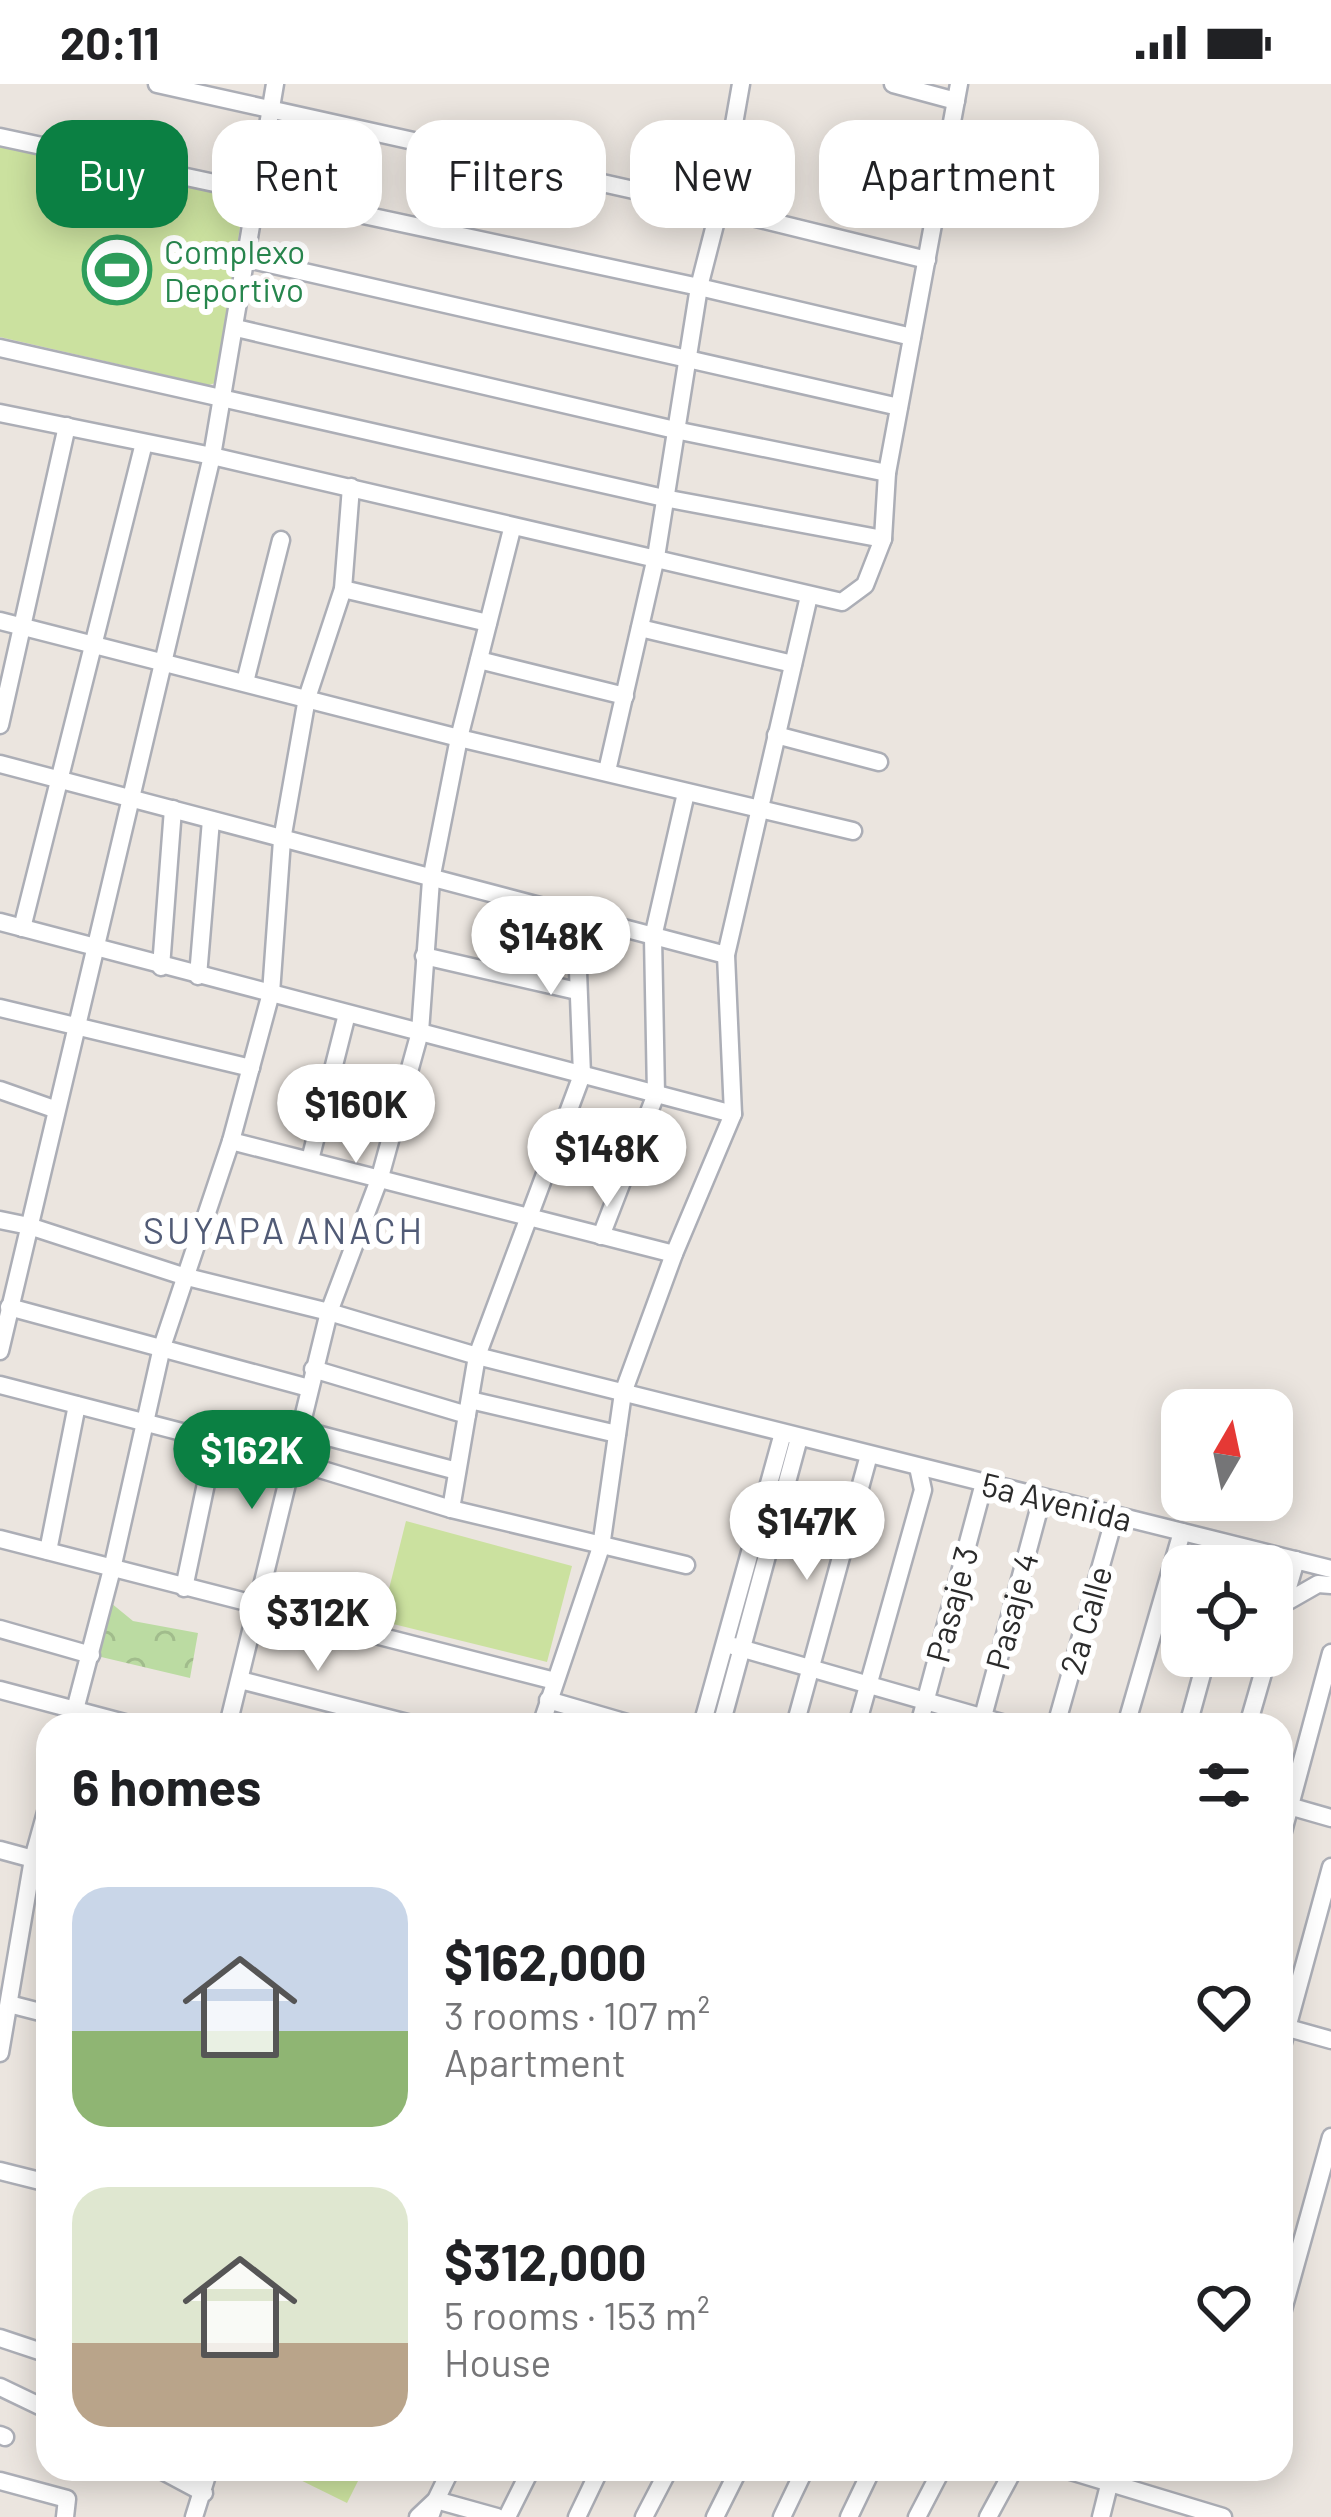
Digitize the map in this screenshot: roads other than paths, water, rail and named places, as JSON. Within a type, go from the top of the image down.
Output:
[{"type":"street","points":[[157,84],[630,188]]},
{"type":"street","points":[[270,120],[275,84]]},
{"type":"street","points":[[735,120],[741,84]]},
{"type":"street","points":[[0,413],[212,456],[842,602],[852,597],[875,566],[883,539],[887,472],[957,93],[893,84]]},
{"type":"street","points":[[0,137],[212,181]]},
{"type":"street","points":[[382,217],[912,337]]},
{"type":"street","points":[[795,227],[927,260]]},
{"type":"street","points":[[0,1351],[212,456],[252,228]]},
{"type":"street","points":[[608,771],[656,557],[699,287],[714,228]]},
{"type":"street","points":[[248,259],[899,407]]},
{"type":"street","points":[[236,328],[675,430],[887,472]]},
{"type":"street","points":[[0,348],[664,498],[883,539]]},
{"type":"street","points":[[0,725],[67,426]]},
{"type":"street","points":[[22,928],[144,442]]},
{"type":"street","points":[[74,1713],[162,1347],[231,1141],[271,993],[282,840],[307,698],[343,589],[351,488]]},
{"type":"street","points":[[231,1713],[329,1312],[380,1178],[420,1032],[430,880],[459,738],[512,529]]},
{"type":"street","points":[[245,682],[281,540]]},
{"type":"street","points":[[343,589],[488,623]]},
{"type":"street","points":[[544,1713],[601,1547],[623,1393],[674,1254],[734,1114],[726,956],[809,596]]},
{"type":"street","points":[[0,621],[758,812],[853,831]]},
{"type":"street","points":[[640,628],[793,664]]},
{"type":"street","points":[[479,660],[625,696]]},
{"type":"street","points":[[776,735],[879,762]]},
{"type":"street","points":[[0,764],[726,956]]},
{"type":"street","points":[[601,1236],[656,1094],[653,937],[686,793]]},
{"type":"street","points":[[161,967],[173,809]]},
{"type":"street","points":[[198,976],[212,820]]},
{"type":"street","points":[[451,1509],[477,1356],[582,1075],[576,919]]},
{"type":"street","points":[[0,922],[734,1114]]},
{"type":"street","points":[[424,956],[578,991]]},
{"type":"street","points":[[0,1008],[251,1068]]},
{"type":"street","points":[[310,1160],[347,1014]]},
{"type":"street","points":[[0,1090],[54,1109]]},
{"type":"street","points":[[231,1141],[674,1254]]},
{"type":"street","name":"5a Avenida","points":[[0,1220],[183,1276],[477,1356],[1234,1545]]},
{"type":"street","points":[[9,1307],[162,1347],[617,1434]]},
{"type":"street","points":[[0,1385],[290,1460],[451,1509],[686,1565]]},
{"type":"street","points":[[48,1552],[77,1405]]},
{"type":"street","points":[[298,1429],[457,1472]]},
{"type":"street","points":[[723,1713],[734,1646],[791,1436]]},
{"type":"street","points":[[184,1588],[215,1441]]},
{"type":"street","points":[[798,1713],[869,1455]]},
{"type":"street","points":[[860,1713],[923,1490],[918,1467]]},
{"type":"street","name":"Pasaje 3","points":[[922,1713],[984,1483]]},
{"type":"street","name":"Pasaje 4","points":[[983,1713],[1042,1498]]},
{"type":"street","name":"2a Calle","points":[[1059,1713],[1115,1516]]},
{"type":"street","points":[[1129,1713],[1181,1532]]},
{"type":"street","points":[[0,1539],[555,1681]]},
{"type":"street","name":"5a Avenida","points":[[1293,1559],[1331,1569]]},
{"type":"street","points":[[1293,1567],[1296,1560]]},
{"type":"street","points":[[1293,1595],[1318,1584],[1331,1585]]},
{"type":"street","points":[[0,1628],[91,1655]]},
{"type":"street","points":[[734,1646],[959,1713]]},
{"type":"street","points":[[707,1713],[734,1646]]},
{"type":"street","points":[[1293,1782],[1331,1654]]},
{"type":"street","points":[[1191,1713],[1201,1677]]},
{"type":"street","points":[[1251,1713],[1262,1677]]},
{"type":"street","points":[[239,1680],[352,1713]]},
{"type":"street","points":[[0,1690],[62,1713]]},
{"type":"street","points":[[548,1700],[593,1713]]},
{"type":"street","points":[[1293,1807],[1331,1818]]},
{"type":"street","points":[[0,1850],[36,1860]]},
{"type":"street","points":[[1293,1996],[1331,1867]]},
{"type":"street","points":[[0,2053],[36,1879]]},
{"type":"street","points":[[9,2004],[36,2011]]},
{"type":"street","points":[[1293,2029],[1331,2040]]},
{"type":"street","points":[[1293,2243],[1331,2137]]},
{"type":"street","points":[[0,2171],[36,2180]]},
{"type":"street","points":[[0,2338],[36,2350]]},
{"type":"street","points":[[0,2387],[36,2404]]},
{"type":"street","points":[[0,2481],[68,2499],[65,2517]]},
{"type":"street","points":[[182,2481],[204,2493]]},
{"type":"street","points":[[194,2517],[206,2481]]},
{"type":"street","points":[[507,2517],[525,2481]]},
{"type":"street","points":[[577,2517],[594,2481]]},
{"type":"street","points":[[644,2517],[663,2481]]},
{"type":"street","points":[[715,2517],[733,2481]]},
{"type":"street","points":[[782,2517],[800,2481]]},
{"type":"street","points":[[849,2517],[866,2481]]},
{"type":"street","points":[[917,2517],[936,2481]]},
{"type":"street","points":[[988,2517],[1008,2481]]},
{"type":"street","points":[[1101,2517],[1110,2481],[1223,2517]]},
{"type":"street","points":[[1159,2517],[1164,2497]]},
{"type":"street","points":[[418,2517],[433,2508],[497,2517]]},
{"type":"place","name":"Complexo Deportivo","points":[[117,270]]},
{"type":"district","name":"SUYAPA ANACH","points":[[284,1229]]}]
